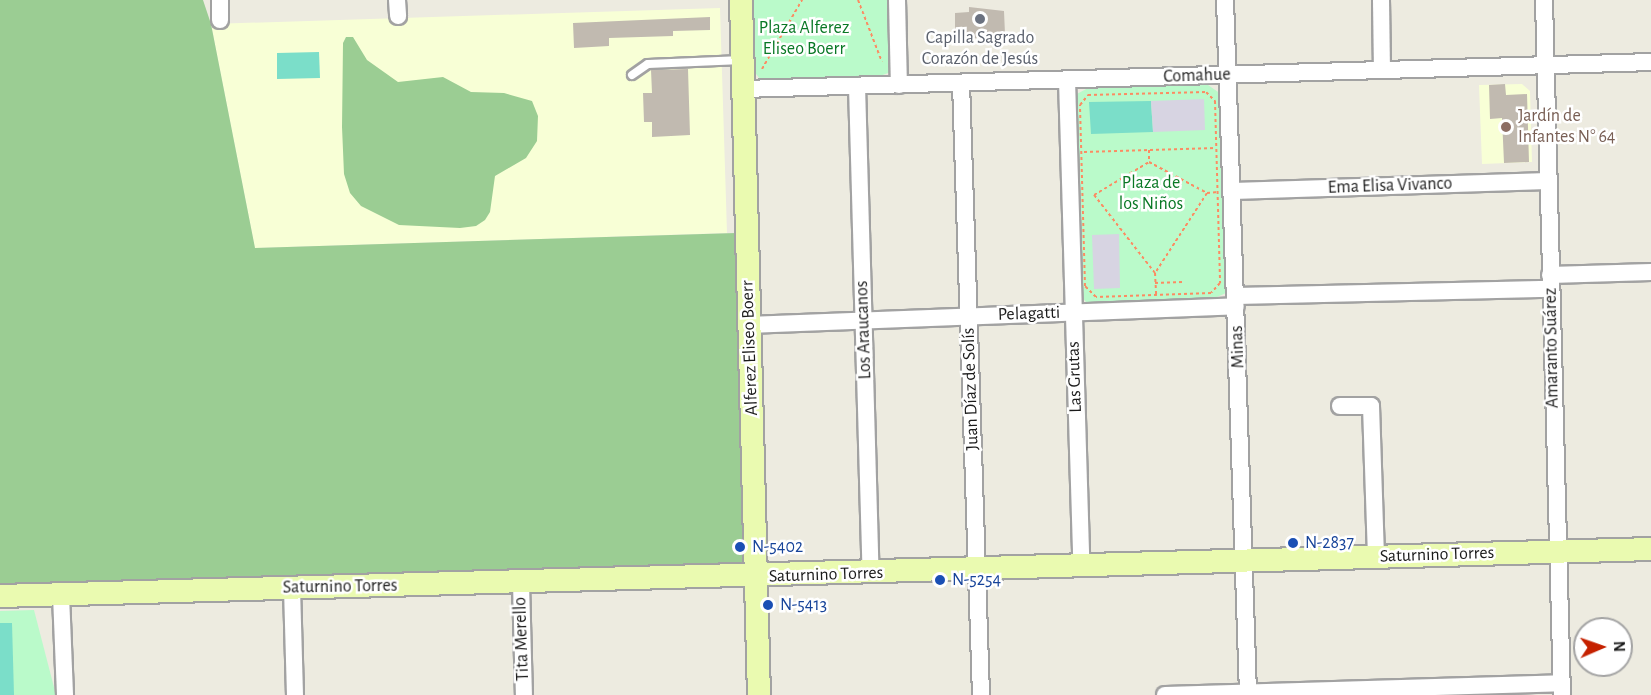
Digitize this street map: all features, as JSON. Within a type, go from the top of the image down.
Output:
[{"type":"street","points":[[220,0],[220,20]]},
{"type":"street","name":"Alferez Eliseo Boerr","points":[[741,0],[752,64],[743,90],[759,695]]},
{"type":"street","points":[[897,0],[899,85]]},
{"type":"street","name":"Minas","points":[[1226,0],[1229,75],[1225,192],[1236,301],[1248,694]]},
{"type":"street","points":[[1381,0],[1382,70]]},
{"type":"street","name":"Amaranto Suárez","points":[[1544,0],[1562,689]]},
{"type":"street","name":"Comahue","points":[[743,90],[1651,62]]},
{"type":"street","name":"Las Grutas","points":[[1067,80],[1081,566]]},
{"type":"street","name":"Juan Díaz de Solís","points":[[961,83],[981,695]]},
{"type":"street","name":"Los Araucanos","points":[[857,86],[871,573]]},
{"type":"street","name":"Ema Elisa Vivanco","points":[[1225,192],[1548,181]]},
{"type":"street","name":"Pelagatti","points":[[749,325],[1074,312],[1551,282],[1651,272]]},
{"type":"street","points":[[1340,406],[1371,406],[1376,557]]},
{"type":"street","name":"Saturnino Torres","points":[[0,596],[757,577],[1651,549]]},
{"type":"street","name":"Tita Merello","points":[[521,583],[524,695]]},
{"type":"street","points":[[292,588],[295,695]]},
{"type":"street","points":[[61,595],[65,695]]},
{"type":"street","points":[[1165,695],[1562,689]]},
{"type":"lane","points":[[632,75],[648,64],[752,64]]},
{"type":"path","points":[[752,64],[802,0]]},
{"type":"path","points":[[858,0],[884,65]]},
{"type":"path","points":[[880,69],[888,60]]},
{"type":"path","points":[[1206,92],[1215,101],[1217,148],[1225,192],[1220,283],[1211,293],[1096,297],[1086,286],[1080,105],[1088,95],[1206,92]]},
{"type":"path","points":[[1081,153],[1217,148]]},
{"type":"path","points":[[1149,150],[1149,162]]},
{"type":"path","points":[[1149,162],[1207,193],[1225,192]]},
{"type":"path","points":[[1083,195],[1094,195],[1149,162]]},
{"type":"path","points":[[1156,295],[1155,273],[1207,193]]},
{"type":"path","points":[[1094,195],[1155,273]]},
{"type":"path","points":[[1119,234],[1125,234]]},
{"type":"path","points":[[1155,283],[1182,282]]},
{"type":"path","points":[[1120,288],[1121,296]]},
{"type":"shaded area","points":[[720,8],[727,233],[255,248],[211,24]]},
{"type":"shaded area","points":[[319,52],[320,78],[277,79],[277,53]]},
{"type":"shaded area","name":"Jardín de Infantes N° 64","points":[[1522,84],[1530,91],[1532,162],[1482,164],[1479,85]]},
{"type":"shaded area","points":[[1204,99],[1205,130],[1153,132],[1151,101]]},
{"type":"shaded area","points":[[1151,101],[1153,132],[1091,134],[1089,102]]},
{"type":"shaded area","points":[[1119,234],[1120,288],[1094,289],[1092,235]]},
{"type":"shaded area","points":[[0,623],[12,623],[14,695],[0,695]]},
{"type":"green space","points":[[0,0],[203,0],[211,24],[255,248],[736,233],[744,565],[0,585]]},
{"type":"green space","name":"Plaza Alferez Eliseo Boerr","points":[[751,0],[892,0],[891,72],[880,76],[760,79],[753,70]]},
{"type":"green space","points":[[346,37],[353,37],[367,60],[398,82],[443,77],[471,92],[504,93],[532,101],[538,116],[537,141],[526,158],[495,176],[490,212],[485,220],[476,226],[460,228],[399,225],[361,206],[350,193],[344,174],[342,127],[343,43]]},
{"type":"green space","name":"Plaza de los Niños","points":[[1208,85],[1221,94],[1226,293],[1210,300],[1086,302],[1081,296],[1075,95],[1088,88]]},
{"type":"green space","points":[[34,610],[56,695],[0,695],[0,611]]},
{"type":"building","name":"Capilla Sagrado Corazón de Jesús","points":[[969,7],[1004,11],[1005,34],[987,34],[987,40],[955,35],[955,13],[969,12]]},
{"type":"building","points":[[710,17],[710,30],[673,31],[673,36],[609,38],[609,46],[574,48],[573,23]]},
{"type":"building","points":[[688,69],[690,135],[652,137],[652,122],[644,122],[643,93],[652,93],[651,70]]},
{"type":"building","points":[[1505,84],[1506,95],[1527,94],[1529,162],[1504,163],[1502,118],[1490,119],[1489,85]]},
{"type":"place","name":"Capilla Sagrado Corazón de Jesús","points":[[980,19]]},
{"type":"place","name":"Jardín de Infantes N° 64","points":[[1506,127]]},
{"type":"place","name":"N-2837","points":[[1293,543]]},
{"type":"place","name":"N-5402","points":[[740,547]]},
{"type":"place","name":"N-5254","points":[[940,580]]},
{"type":"place","name":"N-5413","points":[[768,605]]}]
